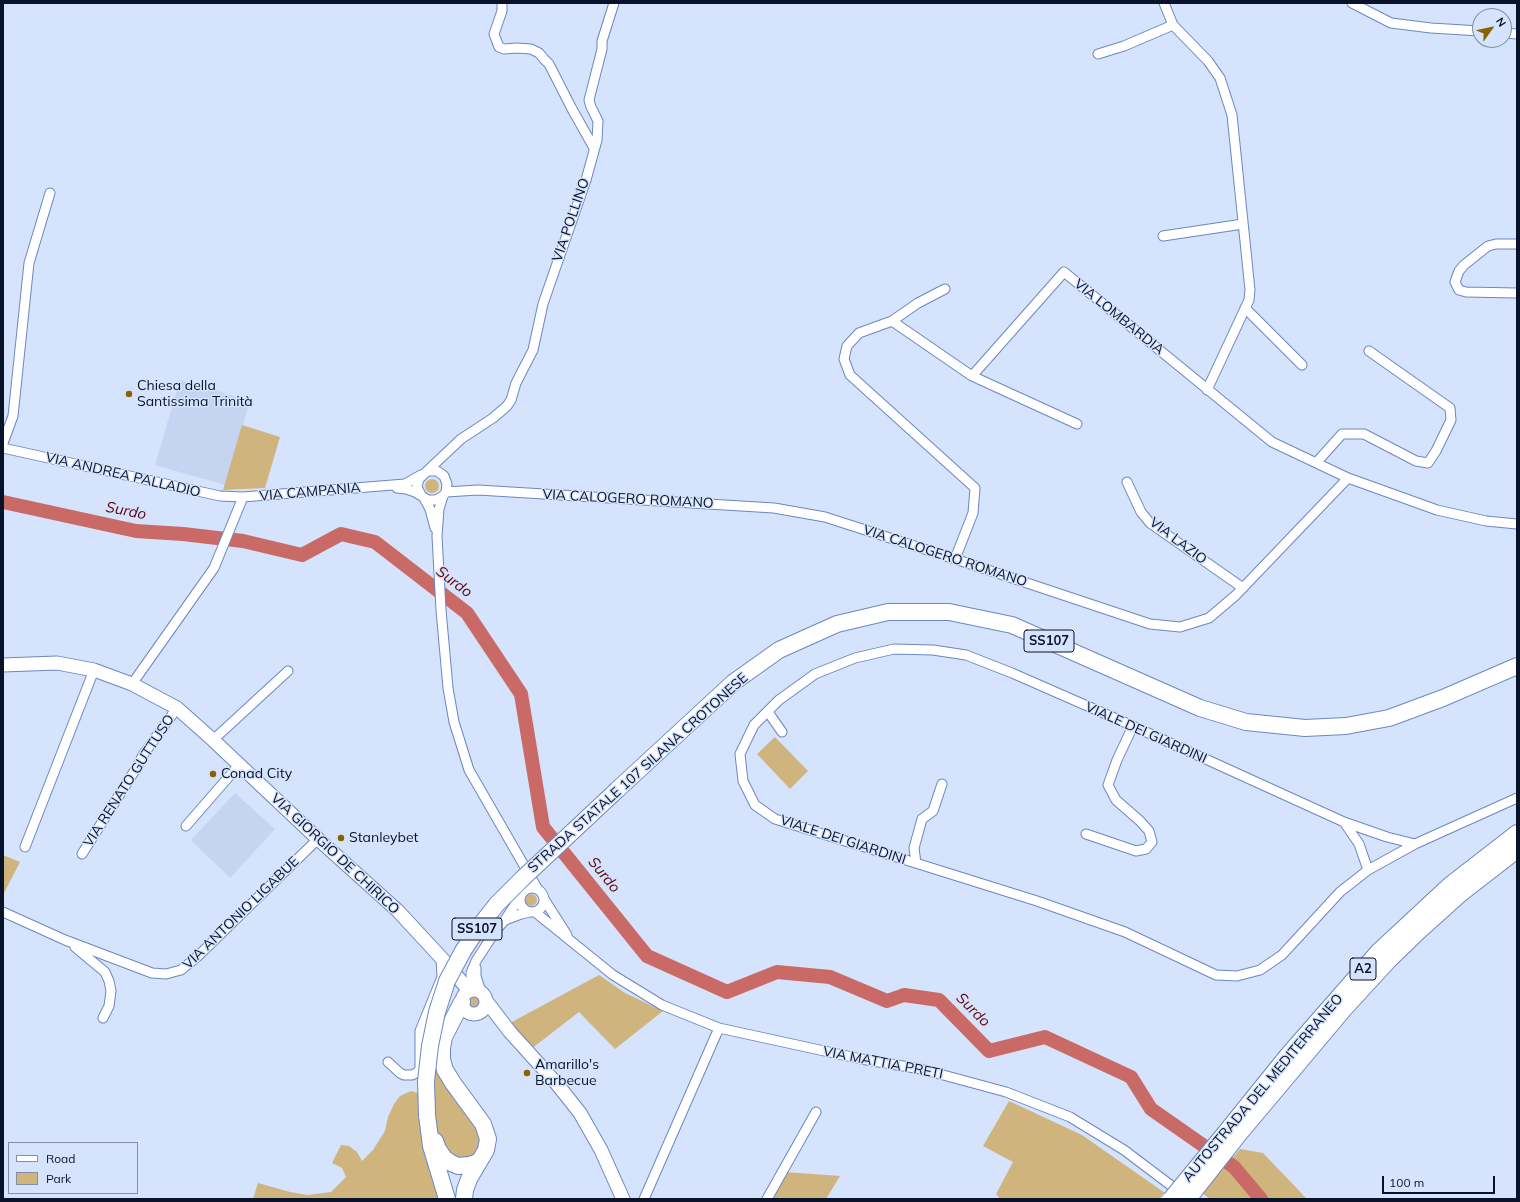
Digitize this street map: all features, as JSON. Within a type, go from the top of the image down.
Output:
[{"type":"highway","name":"STRADA STATALE 107 SILANA CROTONESE","points":[[447,1199],[431,1146],[427,1116],[426,1081],[430,1046],[437,1012],[448,981],[463,951],[478,928],[497,904],[523,878],[734,682],[779,650],[836,624],[888,612],[949,612],[1012,625],[1200,708],[1246,722],[1305,728],[1346,726],[1389,718],[1443,698],[1517,666]]},
{"type":"highway","name":"AUTOSTRADA DEL MEDITERRANEO","points":[[1188,1199],[1234,1130],[1294,1049],[1379,951],[1450,885],[1517,833]]},
{"type":"highway","name":"AUTOSTRADA DEL MEDITERRANEO","points":[[1171,1199],[1389,960],[1459,895],[1517,850]]},
{"type":"highway","points":[[464,1199],[465,1190],[469,1179],[486,1150],[488,1140],[483,1124],[445,1070],[442,1059],[442,1048],[444,1037],[448,1030],[473,1000]]},
{"type":"highway","points":[[427,1116],[438,1150],[444,1158],[451,1164],[458,1166],[478,1162]]},
{"type":"main road","name":"VIA GIORGIO DE CHIRICO","points":[[3,665],[57,663],[94,670],[132,684],[177,708],[398,911],[448,965],[473,1000]]},
{"type":"main road","points":[[473,1000],[488,1016],[510,1032],[557,1084],[580,1113],[602,1150],[623,1199]]},
{"type":"street","points":[[502,3],[502,11],[494,34],[499,47],[531,49],[539,53],[549,64],[594,148]]},
{"type":"street","name":"VIA POLLINO","points":[[423,474],[467,434],[493,418],[507,406],[511,400],[516,382],[533,350],[543,304],[586,180],[594,148],[598,121],[589,100],[602,49],[602,41],[614,3]]},
{"type":"street","points":[[1164,3],[1173,25],[1208,61],[1220,78],[1232,115],[1250,290],[1249,300],[1207,390],[1272,442],[1348,478],[1437,510],[1486,521],[1517,524]]},
{"type":"street","points":[[1352,3],[1391,22],[1431,28],[1472,31]]},
{"type":"street","points":[[1098,54],[1124,46],[1173,25]]},
{"type":"street","points":[[3,443],[13,416],[30,263],[50,193]]},
{"type":"street","points":[[1163,236],[1243,224]]},
{"type":"street","points":[[1517,244],[1496,244],[1488,246],[1464,265],[1459,271],[1455,282],[1458,289],[1466,292],[1517,293]]},
{"type":"street","name":"VIA LOMBARDIA","points":[[972,376],[1064,272],[1207,390]]},
{"type":"street","points":[[945,289],[918,303],[892,321],[859,333],[847,346],[844,359],[850,375],[975,488],[973,513],[955,559]]},
{"type":"street","points":[[1245,308],[1302,366]]},
{"type":"street","points":[[892,321],[972,376],[1077,424]]},
{"type":"street","points":[[1316,463],[1342,434],[1364,434],[1416,461],[1428,463],[1452,420],[1450,408],[1368,351]]},
{"type":"street","name":"VIA ANDREA PALLADIO","points":[[3,448],[192,491],[220,496],[243,497]]},
{"type":"street","points":[[446,452],[442,466],[447,484],[440,509],[437,536],[441,610],[448,688],[454,722],[469,770],[496,820],[516,851],[526,889]]},
{"type":"street","points":[[437,536],[430,510],[417,487],[419,479],[423,474],[433,470],[437,471],[456,485],[478,490]]},
{"type":"street","name":"VIA CAMPANIA","points":[[243,497],[405,484],[423,474]]},
{"type":"street","name":"VIA CALOGERO ROMANO","points":[[478,490],[774,508],[825,517],[1150,624],[1180,627],[1209,618],[1243,588],[1348,478]]},
{"type":"street","name":"VIA LAZIO","points":[[1127,482],[1141,512],[1150,523],[1243,588]]},
{"type":"street","name":"VIA CAMPANIA","points":[[378,486],[406,488],[422,496]]},
{"type":"street","points":[[422,496],[432,501],[445,494],[478,490]]},
{"type":"street","points":[[132,684],[214,568],[243,497]]},
{"type":"street","name":"VIALE DEI GIARDINI","points":[[1415,844],[1387,837],[1344,822],[1012,673],[966,655],[933,650],[894,649],[855,658],[815,674],[779,700],[754,725],[740,754],[743,781],[755,805],[775,819],[1037,902],[1125,932],[1216,975],[1237,976],[1260,970],[1282,955],[1340,892],[1368,870],[1415,844],[1517,798]]},
{"type":"street","points":[[25,847],[94,670]]},
{"type":"street","points":[[213,740],[288,671]]},
{"type":"street","name":"VIA RENATO GUTTUSO","points":[[82,854],[143,755],[177,708]]},
{"type":"street","points":[[768,712],[782,732]]},
{"type":"street","points":[[1086,834],[1136,851],[1146,849],[1152,842],[1149,831],[1116,800],[1108,785],[1117,760],[1133,726]]},
{"type":"street","points":[[186,826],[239,765]]},
{"type":"street","points":[[916,863],[914,848],[922,819],[933,811],[942,784]]},
{"type":"street","points":[[1344,822],[1359,844],[1368,870]]},
{"type":"street","name":"VIA ANTONIO LIGABUE","points":[[3,912],[65,940],[152,973],[166,974],[181,970],[198,956],[318,839]]},
{"type":"street","name":"VIA MATTIA PRETI","points":[[516,851],[537,888],[542,893],[544,900],[572,943]]},
{"type":"street","points":[[388,1062],[404,1075],[412,1076],[418,1072],[420,1068],[420,1031],[448,965],[464,970],[476,961],[496,930],[505,920],[526,889],[537,888]]},
{"type":"street","name":"VIA MATTIA PRETI","points":[[520,897],[523,908],[532,912],[613,975],[662,1005],[719,1028],[861,1059],[921,1069],[1006,1092],[1070,1117],[1124,1150],[1188,1199]]},
{"type":"street","points":[[505,920],[541,908],[544,900]]},
{"type":"street","points":[[65,940],[87,956],[105,972],[111,991],[109,1006],[103,1018]]},
{"type":"street","points":[[473,1000],[476,961]]},
{"type":"street","points":[[644,1199],[719,1028]]},
{"type":"street","points":[[767,1199],[816,1112]]},
{"type":"shaded area","points":[[180,380],[250,401],[225,485],[155,465]]},
{"type":"shaded area","points":[[235,793],[275,829],[230,878],[191,840]]},
{"type":"green space","points":[[242,425],[280,437],[265,488],[223,490]]},
{"type":"green space","points":[[432,479],[437,481],[439,486],[437,491],[432,493],[427,491],[425,486],[427,481]]},
{"type":"green space","points":[[775,737],[808,771],[790,789],[757,754]]},
{"type":"green space","points":[[3,855],[20,862],[3,895]]},
{"type":"green space","points":[[529,894],[533,894],[537,900],[533,906],[529,906],[525,902],[525,898]]},
{"type":"green space","points":[[599,975],[625,993],[663,1011],[615,1049],[579,1012],[531,1049],[510,1023]]},
{"type":"green space","points":[[474,996],[479,998],[481,1003],[479,1008],[474,1010],[469,1008],[467,1003],[469,998]]},
{"type":"green space","points":[[435,1068],[445,1086],[469,1117],[482,1138],[479,1155],[459,1162],[442,1148],[431,1106]]},
{"type":"green space","points":[[411,1091],[421,1094],[439,1199],[253,1199],[258,1183],[307,1195],[331,1192],[346,1177],[342,1168],[332,1163],[341,1145],[349,1146],[357,1152],[362,1161],[373,1150],[385,1131],[388,1117],[394,1104],[400,1096]]},
{"type":"green space","points":[[1009,1101],[1082,1135],[1165,1193],[1159,1199],[1000,1199],[996,1194],[1013,1162],[983,1146]]},
{"type":"green space","points":[[1240,1149],[1263,1153],[1307,1199],[1210,1199],[1202,1193]]},
{"type":"green space","points":[[785,1172],[840,1176],[826,1199],[769,1199]]},
{"type":"waterway","name":"Surdo","points":[[3,502],[136,531],[183,534],[243,541],[302,555],[341,534],[375,542],[467,613],[521,694],[543,827],[647,956],[727,992],[777,972],[830,977],[887,1001],[904,995],[939,1000],[989,1051],[1045,1037],[1131,1077],[1151,1109],[1234,1167],[1261,1199]]},
{"type":"place","name":"Chiesa della Santissima Trinità","points":[[129,394]]},
{"type":"place","name":"Conad City","points":[[213,774]]},
{"type":"place","name":"Stanleybet","points":[[341,838]]},
{"type":"place","name":"Amarillo's Barbecue","points":[[527,1073]]}]
